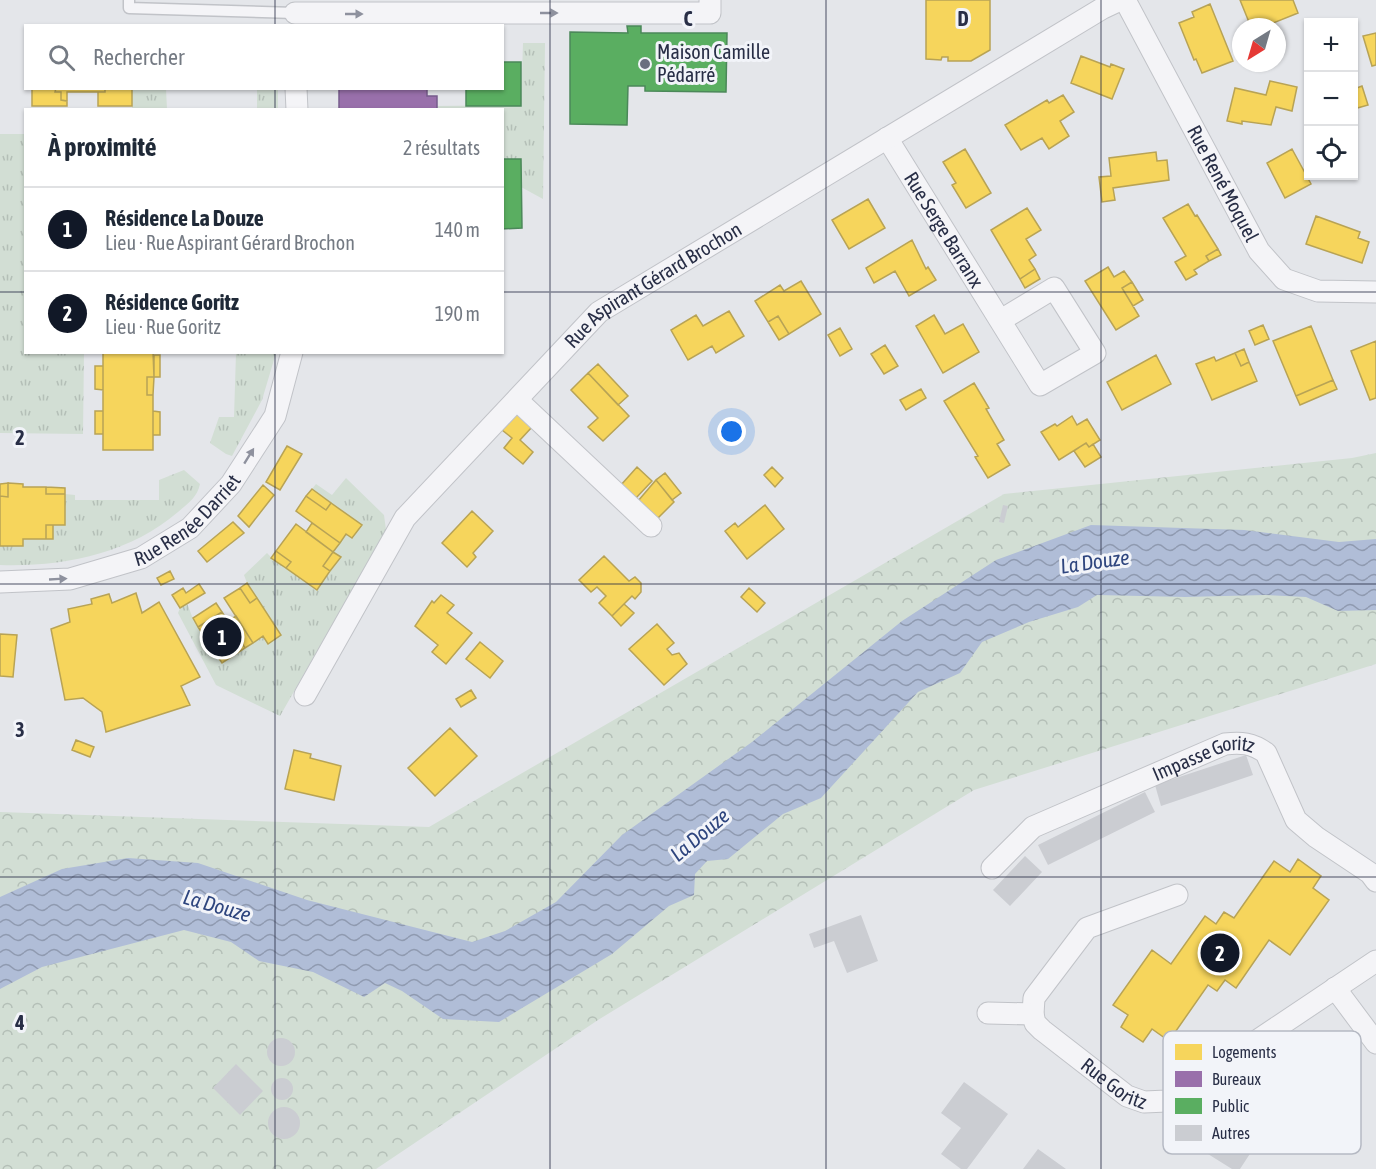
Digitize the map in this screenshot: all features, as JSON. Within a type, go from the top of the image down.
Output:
[{"type":"street","points":[[295,13],[710,13],[710,0]]},
{"type":"street","name":"Rue Aspirant Gérard Brochon","points":[[305,695],[405,518],[599,312],[1103,8],[1120,0]]},
{"type":"street","name":"Rue René Moquel","points":[[1125,0],[1259,251],[1284,279],[1318,291],[1376,292]]},
{"type":"street","points":[[297,90],[297,108]]},
{"type":"street","name":"Rue Serge Barranx","points":[[887,138],[1040,385],[1095,353],[1054,288],[1001,320]]},
{"type":"street","name":"Rue Renée Darriet","points":[[0,582],[70,579],[141,558],[190,528],[231,484],[275,416],[291,354]]},
{"type":"street","points":[[517,400],[651,526]]},
{"type":"street","name":"Impasse Goritz","points":[[992,868],[1033,827],[1225,744],[1242,742],[1266,753],[1296,820],[1316,837],[1370,873],[1376,881]]},
{"type":"street","points":[[988,1013],[1033,1014],[1034,998],[1087,928],[1177,896]]},
{"type":"street","name":"Rue Goritz","points":[[1271,1031],[1376,961]]},
{"type":"street","points":[[1335,988],[1376,1043]]},
{"type":"street","name":"Rue Goritz","points":[[1033,1014],[1035,1023],[1042,1030],[1127,1096],[1144,1102],[1163,1102]]},
{"type":"lane","points":[[129,0],[129,8],[295,13]]},
{"type":"green space","points":[[523,43],[545,43],[543,199],[521,187],[521,161],[504,160],[504,108],[437,108],[437,106],[521,105]]},
{"type":"green space","points":[[132,90],[166,90],[167,108],[132,108]]},
{"type":"green space","points":[[257,90],[278,90],[278,108],[257,108]]},
{"type":"green space","points":[[0,134],[24,134],[24,354],[84,354],[83,434],[0,433]]},
{"type":"green space","points":[[236,354],[276,354],[262,400],[232,456],[210,443],[219,417],[234,417]]},
{"type":"green space","points":[[1376,453],[1376,664],[974,790],[598,1020],[376,1169],[0,1169],[0,812],[429,827],[1004,494],[1352,458]]},
{"type":"green space","points":[[184,470],[200,484],[194,497],[159,526],[138,538],[117,548],[71,560],[0,565],[0,546],[23,546],[23,539],[53,525],[65,494],[75,495],[75,500],[159,500],[159,480]]},
{"type":"green space","points":[[346,478],[384,515],[386,530],[280,716],[216,685],[178,613],[180,608],[187,603],[193,619],[222,663],[263,636],[281,635],[244,575],[267,553],[317,590],[340,557],[333,552],[346,534],[353,538],[361,525],[312,489],[316,484],[332,495]]},
{"type":"water","name":"La Douze","points":[[1091,525],[1244,530],[1339,542],[1376,539],[1376,610],[1338,611],[1306,597],[1097,595],[1078,607],[1029,622],[982,642],[960,673],[918,692],[821,798],[783,814],[728,859],[707,861],[695,874],[694,895],[669,906],[612,954],[499,1022],[443,1019],[402,991],[385,983],[364,997],[313,972],[259,961],[231,942],[184,930],[42,967],[0,989],[0,897],[62,869],[128,858],[198,863],[307,900],[472,942],[505,931],[556,902],[622,835],[752,742],[902,621],[996,560]]},
{"type":"building: Logements","points":[[926,0],[990,0],[990,50],[971,61],[948,61],[948,57],[942,57],[941,60],[926,59]]},
{"type":"building: Logements","points":[[1240,0],[1293,0],[1298,13],[1286,18],[1247,18]]},
{"type":"building: Logements","points":[[1210,4],[1232,61],[1202,73],[1196,59],[1194,60],[1179,23],[1194,17],[1192,12]]},
{"type":"building: Logements","points":[[1376,33],[1376,65],[1372,66],[1363,36]]},
{"type":"building: Logements","points":[[1081,56],[1110,67],[1111,64],[1124,69],[1112,99],[1071,83]]},
{"type":"building: Logements","points":[[1270,81],[1297,87],[1292,111],[1276,107],[1271,125],[1227,121],[1235,88],[1266,95]]},
{"type":"building: Logements","points":[[1362,86],[1368,105],[1358,108],[1358,88]]},
{"type":"building: Logements","points":[[32,90],[56,90],[55,92],[61,92],[61,100],[67,101],[67,106],[32,106]]},
{"type":"building: Logements","points":[[56,90],[105,90],[105,92],[67,92],[67,101],[61,100],[61,92],[55,92]]},
{"type":"building: Logements","points":[[105,90],[132,90],[132,106],[98,106],[98,92],[105,92]]},
{"type":"building: Logements","points":[[1063,95],[1074,112],[1060,121],[1069,136],[1049,149],[1042,138],[1021,150],[1005,125],[1047,100],[1049,103]]},
{"type":"building: Logements","points":[[965,149],[991,193],[966,208],[952,185],[956,183],[943,162]]},
{"type":"building: Logements","points":[[1292,149],[1304,171],[1304,180],[1309,180],[1311,184],[1285,198],[1267,163]]},
{"type":"building: Logements","points":[[1156,152],[1157,161],[1167,160],[1169,180],[1113,188],[1115,200],[1102,202],[1099,177],[1111,176],[1109,158]]},
{"type":"building: Logements","points":[[868,199],[885,228],[849,249],[832,220]]},
{"type":"building: Logements","points":[[1188,204],[1218,249],[1206,256],[1209,261],[1194,270],[1197,274],[1186,280],[1175,262],[1186,256],[1163,218]]},
{"type":"building: Logements","points":[[1027,208],[1041,230],[1026,239],[1036,255],[1029,260],[1035,269],[1020,279],[991,230]]},
{"type":"building: Logements","points":[[1316,216],[1360,232],[1358,238],[1369,242],[1362,263],[1306,244]]},
{"type":"building: Logements","points":[[912,240],[926,269],[928,267],[936,280],[909,296],[895,271],[874,283],[866,268]]},
{"type":"building: Logements","points":[[1218,249],[1221,255],[1209,261],[1206,256]]},
{"type":"building: Logements","points":[[1108,267],[1114,277],[1124,271],[1132,282],[1122,288],[1139,316],[1116,330],[1085,281]]},
{"type":"building: Logements","points":[[1035,269],[1040,279],[1025,288],[1020,279]]},
{"type":"building: Logements","points":[[801,281],[821,314],[789,334],[778,316],[768,322],[755,301],[780,285],[784,291]]},
{"type":"building: Logements","points":[[1132,282],[1143,300],[1133,306],[1122,288]]},
{"type":"building: Logements","points":[[729,311],[744,336],[716,353],[712,346],[688,360],[671,330],[696,315],[703,326]]},
{"type":"building: Logements","points":[[934,315],[945,334],[963,324],[979,352],[943,373],[916,326]]},
{"type":"building: Logements","points":[[778,316],[789,334],[779,340],[768,322]]},
{"type":"building: Logements","points":[[1263,325],[1269,339],[1255,345],[1249,331]]},
{"type":"building: Logements","points":[[1311,326],[1333,380],[1296,396],[1273,341]]},
{"type":"building: Logements","points":[[840,328],[852,349],[840,356],[828,335]]},
{"type":"building: Logements","points":[[1376,341],[1376,398],[1370,400],[1351,351]]},
{"type":"building: Logements","points":[[885,345],[898,366],[884,374],[871,354]]},
{"type":"building: Logements","points":[[1244,349],[1249,362],[1241,366],[1235,353]]},
{"type":"building: Logements","points":[[1235,353],[1241,366],[1249,362],[1257,381],[1212,400],[1196,364],[1214,357],[1216,361]]},
{"type":"building: Logements","points":[[103,354],[153,354],[154,377],[147,377],[147,395],[153,395],[153,450],[103,450]]},
{"type":"building: Logements","points":[[154,355],[160,355],[160,377],[154,377]]},
{"type":"building: Logements","points":[[1156,355],[1171,384],[1122,410],[1107,382]]},
{"type":"building: Logements","points":[[598,364],[628,396],[618,405],[588,373]]},
{"type":"building: Logements","points":[[95,366],[103,366],[103,390],[95,389]]},
{"type":"building: Logements","points":[[588,373],[629,416],[603,441],[588,427],[598,418],[571,390]]},
{"type":"building: Logements","points":[[147,377],[154,377],[153,395],[147,395]]},
{"type":"building: Logements","points":[[1333,380],[1337,389],[1300,405],[1296,396]]},
{"type":"building: Logements","points":[[974,383],[1004,440],[997,444],[1010,465],[988,478],[975,457],[978,456],[944,401]]},
{"type":"building: Logements","points":[[921,389],[926,398],[906,410],[900,400]]},
{"type":"building: Logements","points":[[95,411],[103,411],[103,434],[95,434]]},
{"type":"building: Logements","points":[[153,411],[160,412],[160,435],[153,435]]},
{"type":"building: Logements","points":[[517,414],[532,427],[520,440],[533,452],[523,464],[504,448],[512,438],[502,430]]},
{"type":"building: Logements","points":[[1072,416],[1077,425],[1087,419],[1100,440],[1089,447],[1086,443],[1059,460],[1041,432],[1055,424],[1057,426]]},
{"type":"building: Logements","points":[[1086,443],[1089,447],[1093,444],[1101,457],[1085,467],[1074,451]]},
{"type":"building: Logements","points":[[287,446],[302,454],[280,490],[266,482]]},
{"type":"building: Logements","points":[[637,467],[652,481],[636,498],[621,485]]},
{"type":"building: Logements","points":[[772,467],[783,478],[775,487],[764,475]]},
{"type":"building: Logements","points":[[665,473],[681,493],[672,500],[656,480]]},
{"type":"building: Logements","points":[[656,480],[674,502],[657,519],[638,501]]},
{"type":"building: Logements","points":[[8,483],[23,484],[23,487],[46,487],[46,494],[65,494],[65,525],[46,525],[46,539],[23,539],[23,546],[0,546],[0,496],[8,497]]},
{"type":"building: Logements","points":[[8,483],[8,497],[0,496],[0,484]]},
{"type":"building: Logements","points":[[263,485],[274,495],[249,527],[238,516]]},
{"type":"building: Logements","points":[[46,487],[65,488],[65,494],[46,494]]},
{"type":"building: Logements","points":[[312,489],[331,503],[326,510],[306,496]]},
{"type":"building: Logements","points":[[306,496],[326,510],[331,503],[362,525],[352,538],[346,534],[340,543],[296,511]]},
{"type":"building: Logements","points":[[765,505],[784,529],[747,559],[725,531],[735,523],[738,527]]},
{"type":"building: Logements","points":[[472,511],[493,531],[473,553],[476,557],[467,567],[442,543]]},
{"type":"building: Logements","points":[[233,522],[244,533],[207,562],[198,551]]},
{"type":"building: Logements","points":[[312,523],[340,543],[333,552],[306,532]]},
{"type":"building: Logements","points":[[296,524],[333,552],[323,566],[330,571],[317,590],[286,568],[291,562],[276,551]]},
{"type":"building: Logements","points":[[46,525],[53,525],[53,539],[46,539]]},
{"type":"building: Logements","points":[[276,551],[291,562],[286,568],[271,558]]},
{"type":"building: Logements","points":[[333,552],[341,557],[330,571],[323,566]]},
{"type":"building: Logements","points":[[604,556],[629,581],[635,577],[641,583],[641,592],[635,599],[632,596],[612,616],[599,603],[606,596],[597,587],[591,592],[579,580]]},
{"type":"building: Logements","points":[[170,571],[174,579],[161,585],[157,578]]},
{"type":"building: Logements","points":[[247,583],[257,598],[250,603],[240,588]]},
{"type":"building: Logements","points":[[199,584],[205,593],[180,608],[172,595],[183,588],[186,593]]},
{"type":"building: Logements","points":[[240,588],[250,603],[257,598],[281,635],[268,644],[263,636],[253,643],[224,598]]},
{"type":"building: Logements","points":[[749,588],[765,603],[757,612],[741,597]]},
{"type":"building: Logements","points":[[136,593],[142,613],[159,602],[200,677],[181,686],[190,705],[106,732],[102,712],[83,698],[65,700],[51,629],[70,622],[68,609],[92,604],[91,599],[109,594],[112,603]]},
{"type":"building: Logements","points":[[441,595],[454,605],[447,613],[472,633],[446,664],[432,652],[438,645],[415,626],[432,601],[434,603]]},
{"type":"building: Logements","points":[[216,603],[222,612],[198,627],[193,618]]},
{"type":"building: Logements","points":[[624,604],[634,613],[621,626],[612,616]]},
{"type":"building: Logements","points":[[222,612],[245,648],[222,663],[198,627]]},
{"type":"building: Logements","points":[[236,616],[253,643],[245,648],[228,621]]},
{"type":"building: Logements","points":[[657,624],[674,643],[667,649],[672,655],[679,653],[687,664],[664,685],[629,649]]},
{"type":"building: Logements","points":[[0,634],[17,635],[13,677],[0,676]]},
{"type":"building: Logements","points":[[480,642],[503,661],[490,678],[466,659]]},
{"type":"building: Logements","points":[[471,690],[476,698],[461,707],[456,699]]},
{"type":"building: Logements","points":[[450,728],[477,756],[435,796],[408,768]]},
{"type":"building: Logements","points":[[76,740],[94,747],[90,757],[72,750]]},
{"type":"building: Logements","points":[[294,750],[311,754],[310,758],[341,766],[334,800],[285,789]]},
{"type":"building: Logements","points":[[1298,859],[1321,876],[1313,888],[1329,900],[1290,955],[1269,940],[1236,988],[1225,980],[1217,991],[1208,985],[1176,1031],[1163,1031],[1163,1037],[1152,1029],[1143,1042],[1121,1027],[1128,1015],[1113,1005],[1152,950],[1171,964],[1205,916],[1216,924],[1224,912],[1234,918],[1274,861],[1290,872]]},
{"type":"building: Bureaux","points":[[339,90],[427,90],[427,96],[437,96],[437,108],[339,108]]},
{"type":"building: Public","points":[[627,26],[641,26],[641,33],[727,33],[726,92],[645,91],[645,86],[628,86],[627,125],[570,124],[570,32],[628,33]]},
{"type":"building: Public","points":[[504,62],[521,62],[521,106],[466,106],[466,90],[504,90]]},
{"type":"building: Public","points":[[504,159],[521,159],[522,228],[504,229]]},
{"type":"building: Autres","points":[[1003,505],[1008,506],[1004,523],[999,522]]},
{"type":"building: Autres","points":[[1246,755],[1253,775],[1161,806],[1155,785]]},
{"type":"building: Autres","points":[[1145,792],[1155,812],[1048,865],[1038,845]]},
{"type":"building: Autres","points":[[1025,856],[1042,872],[1010,906],[993,890]]},
{"type":"building: Autres","points":[[861,915],[878,961],[847,973],[834,941],[814,948],[809,934]]},
{"type":"building: Autres","points":[[281,1038],[291,1042],[295,1052],[291,1062],[281,1066],[271,1062],[267,1052],[271,1042]]},
{"type":"building: Autres","points":[[236,1064],[263,1091],[240,1115],[213,1088]]},
{"type":"building: Autres","points":[[282,1078],[290,1081],[293,1089],[290,1097],[282,1100],[274,1097],[271,1089],[274,1081]]},
{"type":"building: Autres","points":[[964,1082],[1008,1114],[967,1169],[961,1169],[941,1154],[961,1128],[941,1113]]},
{"type":"building: Autres","points":[[284,1107],[295,1112],[300,1123],[295,1134],[284,1139],[273,1134],[268,1123],[273,1112]]},
{"type":"building: Autres","points":[[1038,1149],[1066,1169],[1023,1169]]},
{"type":"building: Autres","points":[[1208,1154],[1250,1154],[1240,1169],[1232,1169]]},
{"type":"place","name":"Maison Camille Pédarré","points":[[645,64]]},
{"type":"place","name":"Résidence La Douze","points":[[222,637]]},
{"type":"place","name":"Résidence Goritz","points":[[1220,953]]}]
